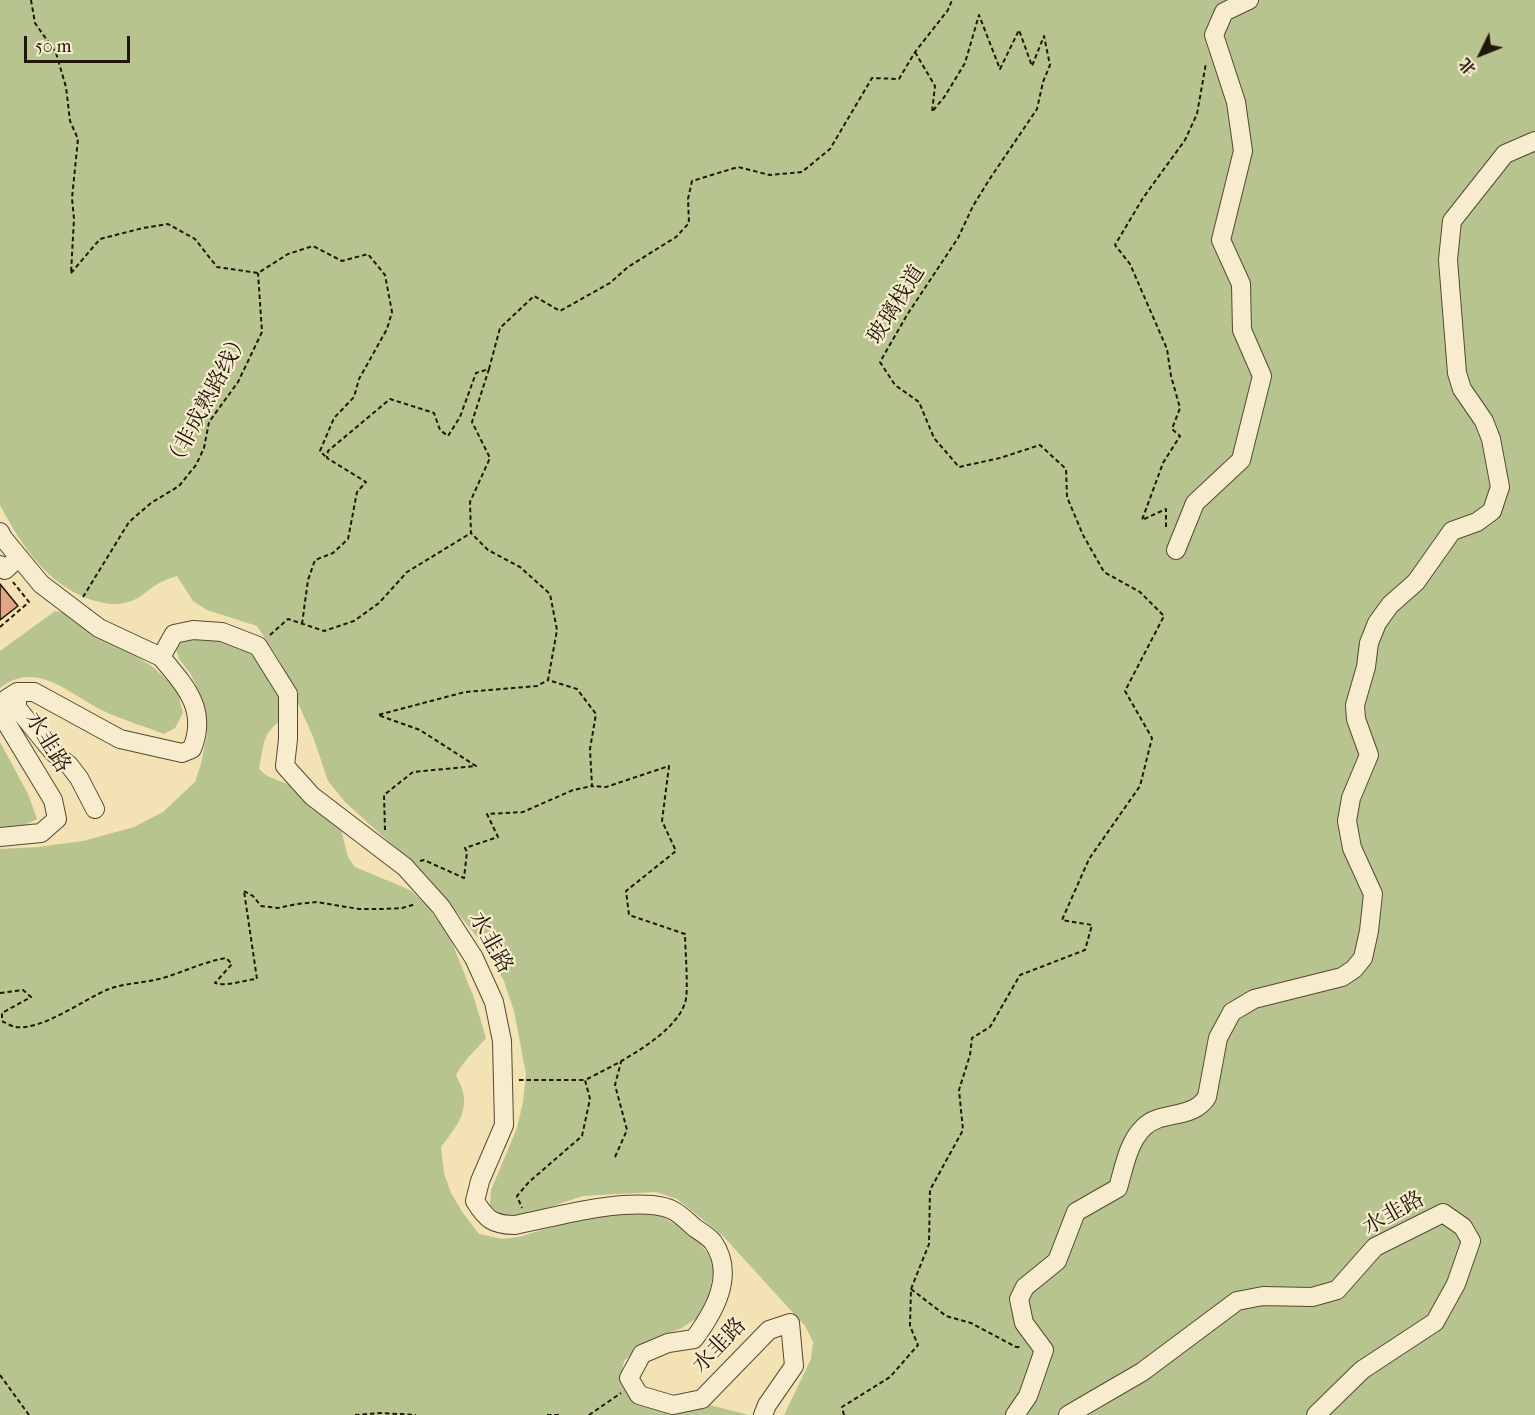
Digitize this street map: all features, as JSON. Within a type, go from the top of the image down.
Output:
[{"type":"street","points":[[1176,550],[1195,503],[1241,460],[1262,376],[1242,330],[1241,284],[1221,240],[1243,151],[1236,102],[1214,34],[1224,12],[1249,0]]},
{"type":"street","points":[[1015,1415],[1028,1396],[1044,1350],[1024,1323],[1019,1299],[1025,1287],[1057,1261],[1076,1212],[1118,1188],[1132,1143],[1144,1126],[1195,1109],[1203,1104],[1207,1097],[1218,1038],[1232,1012],[1254,999],[1342,977],[1354,969],[1363,958],[1370,931],[1373,894],[1352,848],[1347,821],[1351,798],[1369,755],[1356,719],[1355,705],[1370,643],[1377,623],[1390,605],[1416,582],[1452,531],[1477,522],[1492,511],[1500,487],[1491,439],[1484,421],[1462,389],[1457,373],[1448,260],[1452,221],[1505,154],[1535,141]]},
{"type":"street","points":[[0,532],[41,584],[99,628],[161,657],[174,634],[193,630],[222,632],[258,646]]},
{"type":"street","points":[[2,567],[19,557]]},
{"type":"street","name":"水韭路","points":[[258,646],[288,694],[288,739],[285,766],[312,796],[405,867],[434,899],[474,958],[494,1002],[502,1041],[504,1125],[480,1181],[475,1201],[484,1216],[501,1225],[615,1205],[654,1205],[677,1211],[712,1241],[722,1261],[723,1284],[710,1317],[694,1339],[668,1343],[642,1354],[629,1378],[639,1395],[672,1405],[702,1399],[770,1329],[790,1323],[794,1366],[767,1405],[763,1415]]},
{"type":"street","name":"水韭路","points":[[0,837],[42,833],[57,819],[53,800],[1,714],[5,700],[17,692],[34,692],[120,739],[182,753],[192,749],[197,736],[198,718],[189,690],[161,657]]},
{"type":"street","points":[[17,692],[17,708],[53,752],[69,765],[79,778],[95,809]]},
{"type":"street","name":"水韭路","points":[[1068,1415],[1142,1371],[1237,1301],[1263,1296],[1311,1297],[1337,1290],[1375,1247],[1443,1213],[1463,1227],[1471,1241],[1456,1284],[1435,1322],[1362,1370],[1316,1415]]},
{"type":"path","points":[[31,0],[35,23],[56,53],[66,87],[70,121],[78,139],[72,198],[74,219],[71,273],[100,239],[168,224],[195,239],[217,267],[258,273],[288,254],[312,246],[342,261],[368,254],[385,276],[392,312],[390,321],[359,379],[354,397],[334,418],[320,451],[327,458],[366,482],[357,492],[348,539],[333,553],[315,560],[309,580],[303,624]]},
{"type":"path","points":[[388,854],[385,845],[384,795],[413,772],[476,766],[420,730],[378,716],[465,692],[537,687],[548,680],[557,630],[550,594],[520,567],[488,550],[471,533],[470,502],[490,458],[472,422],[500,328],[534,296],[560,311],[610,283],[628,267],[676,237],[689,223],[688,199],[692,181],[738,167],[770,175],[802,172],[830,149],[872,78],[898,79],[915,52],[948,10],[952,0]]},
{"type":"path","name":"玻璃栈道","points":[[911,1288],[929,1244],[930,1190],[963,1130],[959,1090],[970,1055],[972,1038],[990,1027],[1020,975],[1085,950],[1092,925],[1062,920],[1089,859],[1140,786],[1152,738],[1125,691],[1164,616],[1140,592],[1104,572],[1083,535],[1067,497],[1066,469],[1040,445],[1000,458],[959,467],[934,438],[919,402],[895,385],[880,362],[907,315],[958,238],[973,206],[989,180],[1037,109],[1043,82],[1050,65],[1044,36],[1032,66],[1019,30],[1000,69],[979,15],[965,63],[945,96],[932,112],[935,86],[915,52]]},
{"type":"path","points":[[1166,529],[1166,509],[1142,520],[1163,463],[1180,436],[1172,429],[1180,408],[1171,376],[1167,349],[1156,321],[1130,264],[1115,245],[1143,198],[1189,131],[1197,114],[1203,77],[1214,34]]},
{"type":"path","name":"（非成熟路线）","points":[[75,610],[129,522],[152,503],[179,486],[196,465],[204,448],[209,422],[238,382],[262,332],[258,273]]},
{"type":"path","points":[[327,458],[328,452],[390,399],[434,413],[440,429],[448,436],[460,417],[476,373],[489,369]]},
{"type":"path","points":[[258,646],[288,620],[324,631],[354,621],[379,603],[407,572],[471,533]]},
{"type":"path","points":[[0,627],[29,602],[2,567]]},
{"type":"path","points":[[548,680],[577,689],[596,714],[590,749],[592,786]]},
{"type":"path","points":[[405,867],[424,860],[464,878],[467,852],[465,848],[498,837],[487,814],[524,812],[573,790],[592,786],[606,787],[669,766],[662,821],[676,851],[626,891],[627,905],[629,915],[685,934],[686,1002],[672,1025],[621,1062],[585,1080],[550,1078],[504,1081]]},
{"type":"path","points":[[0,993],[23,990],[31,997],[2,1013],[2,1021],[14,1027],[31,1026],[107,990],[162,979],[215,960],[226,958],[232,964],[215,983],[228,986],[257,979],[244,891],[253,896],[261,906],[278,908],[317,902],[359,909],[402,908],[434,899]]},
{"type":"path","points":[[615,1157],[627,1130],[615,1086],[621,1062]]},
{"type":"path","points":[[528,1222],[517,1196],[529,1182],[582,1136],[590,1100],[585,1080]]},
{"type":"path","points":[[911,1288],[946,1316],[971,1323],[1016,1347],[1044,1350]]},
{"type":"path","points":[[844,1415],[842,1407],[890,1377],[918,1345],[910,1326],[911,1288]]},
{"type":"path","points":[[0,1375],[29,1415]]},
{"type":"path","points":[[590,1415],[633,1384]]},
{"type":"path","points":[[355,1415],[416,1415]]},
{"type":"path","points":[[547,1415],[559,1415]]},
{"type":"green space","points":[[0,0],[1535,0],[1535,1415],[784,1415],[811,1359],[813,1342],[805,1326],[723,1236],[677,1199],[656,1192],[583,1196],[517,1218],[504,1216],[490,1206],[491,1190],[517,1128],[526,1074],[514,1011],[504,981],[483,944],[426,875],[346,803],[328,781],[314,739],[279,660],[257,626],[207,610],[193,601],[177,576],[161,582],[136,599],[124,603],[104,603],[80,595],[65,587],[39,564],[17,535],[0,505]]},
{"type":"green space","points":[[55,611],[70,614],[153,667],[177,690],[183,713],[175,728],[164,734],[128,721],[93,706],[68,690],[42,679],[28,677],[14,680],[0,688],[0,651]]},
{"type":"green space","points":[[179,639],[219,641],[247,649],[290,702],[289,714],[274,726],[266,737],[259,769],[267,776],[301,792],[341,829],[348,857],[355,867],[410,890],[427,906],[449,935],[474,998],[486,1038],[456,1075],[464,1096],[464,1105],[459,1121],[441,1147],[444,1173],[451,1193],[463,1213],[479,1234],[502,1239],[519,1237],[584,1217],[640,1212],[659,1215],[694,1236],[709,1255],[714,1270],[709,1295],[697,1318],[680,1329],[641,1345],[624,1361],[620,1382],[749,1415],[0,1415],[0,849],[83,841],[134,827],[163,812],[195,782],[207,734],[201,697],[190,673],[179,659],[176,649]]},
{"type":"green space","points":[[0,742],[28,794],[37,819],[21,827],[0,830]]},
{"type":"building","points":[[0,584],[18,606],[0,620]]}]
